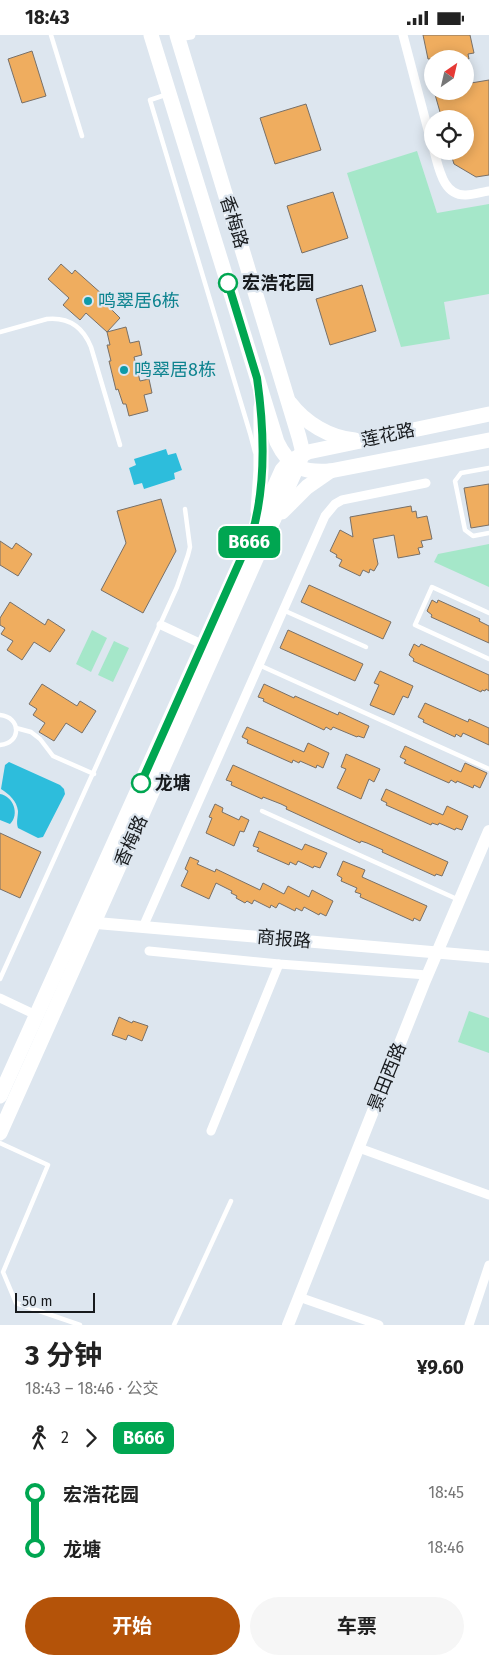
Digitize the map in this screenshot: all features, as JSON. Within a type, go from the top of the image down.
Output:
[{"type":"main road","name":"香梅路","points":[[151,35],[277,442],[296,461]]},
{"type":"main road","name":"香梅路","points":[[0,1096],[79,922],[209,648],[272,525],[296,461],[299,437],[182,36]]},
{"type":"main road","points":[[252,534],[261,482],[262,437],[257,378]]},
{"type":"main road","points":[[287,398],[302,416],[322,430],[342,438],[366,440]]},
{"type":"main road","name":"莲花路","points":[[296,461],[366,440],[489,414]]},
{"type":"main road","points":[[445,423],[439,432],[442,442],[449,447]]},
{"type":"main road","name":"莲花路","points":[[296,461],[316,471],[330,471],[489,439]]},
{"type":"main road","name":"香梅路","points":[[0,1133],[94,923],[209,648],[252,534],[279,474],[296,461]]},
{"type":"main road","points":[[272,525],[298,495],[321,475],[330,471]]},
{"type":"street","points":[[403,35],[424,115]]},
{"type":"street","points":[[437,160],[444,182],[450,189],[465,195],[489,191]]},
{"type":"street","points":[[143,927],[325,517],[335,504],[342,500],[426,483]]},
{"type":"street","points":[[161,625],[209,648]]},
{"type":"street","name":"景田西路","points":[[288,1325],[427,975],[489,831]]},
{"type":"street","name":"商报路","points":[[79,922],[489,957]]},
{"type":"street","points":[[149,951],[279,965],[427,975]]},
{"type":"street","points":[[211,1131],[279,965]]},
{"type":"street","points":[[0,998],[36,1015]]},
{"type":"street","points":[[359,1147],[489,1195]]},
{"type":"street","points":[[469,1325],[489,1265]]},
{"type":"street","points":[[299,1297],[379,1325]]},
{"type":"lane","points":[[51,35],[82,136]]},
{"type":"lane","points":[[169,94],[150,100],[250,433],[256,467],[258,497],[256,519]]},
{"type":"lane","points":[[0,332],[47,319],[63,319],[78,327],[88,339],[91,347],[120,445]]},
{"type":"lane","points":[[489,468],[461,473],[455,481],[465,530],[473,536],[489,533]]},
{"type":"lane","points":[[0,979],[177,587],[190,547],[185,509]]},
{"type":"lane","points":[[489,613],[432,587],[415,625],[489,659]]},
{"type":"lane","points":[[284,610],[366,647]]},
{"type":"lane","points":[[259,665],[489,769]]},
{"type":"lane","points":[[0,715],[10,718],[16,728],[15,737],[8,743],[0,745]]},
{"type":"lane","points":[[16,728],[31,732],[40,739],[53,756],[94,774]]},
{"type":"lane","points":[[262,811],[460,901]]},
{"type":"lane","points":[[0,1143],[48,1165],[3,1272],[16,1303],[80,1325]]},
{"type":"lane","points":[[174,1325],[231,1201]]},
{"type":"green space","points":[[417,151],[437,213],[489,204],[489,294],[444,302],[450,339],[401,347],[347,173]]},
{"type":"green space","points":[[489,544],[489,587],[434,562],[438,554]]},
{"type":"green space","points":[[92,630],[107,638],[91,672],[76,664]]},
{"type":"green space","points":[[114,641],[129,648],[113,682],[98,675]]},
{"type":"green space","points":[[469,1011],[489,1018],[489,1053],[458,1042]]},
{"type":"water","points":[[166,449],[168,455],[176,453],[182,470],[174,473],[175,479],[144,489],[142,483],[134,485],[129,468],[136,465],[134,459]]},
{"type":"water","points":[[9,762],[60,785],[64,789],[65,794],[43,837],[38,838],[18,828],[16,804],[1,789],[5,765]]},
{"type":"water","points":[[0,794],[5,795],[14,806],[13,820],[10,824],[0,820]]},
{"type":"building","points":[[423,35],[470,35],[473,50],[426,50]]},
{"type":"building","points":[[32,51],[46,96],[22,103],[8,59]]},
{"type":"building","points":[[489,80],[489,175],[476,177],[454,164],[453,160],[474,160],[474,110],[439,110],[437,100],[474,100],[474,82]]},
{"type":"building","points":[[306,104],[321,150],[275,164],[260,118]]},
{"type":"building","points":[[333,192],[348,238],[302,253],[287,206]]},
{"type":"building","name":"鸣翠居6栋","points":[[61,264],[72,274],[75,270],[112,303],[109,307],[120,318],[107,332],[86,313],[80,320],[63,305],[69,298],[48,279]]},
{"type":"building","points":[[362,285],[376,331],[330,345],[316,299]]},
{"type":"building","name":"鸣翠居8栋","points":[[126,327],[130,343],[139,341],[142,355],[134,357],[140,381],[149,379],[152,393],[144,395],[148,411],[129,416],[126,404],[123,404],[118,389],[116,390],[107,345],[110,345],[107,332]]},
{"type":"building","points":[[489,484],[489,525],[471,528],[464,488]]},
{"type":"building","points":[[161,499],[176,551],[143,613],[101,590],[126,543],[117,511]]},
{"type":"building","points":[[411,506],[412,512],[416,511],[417,518],[427,516],[432,539],[421,541],[423,547],[418,548],[420,554],[398,558],[394,535],[373,539],[378,564],[374,571],[370,569],[369,573],[363,570],[360,576],[339,566],[342,560],[330,551],[340,530],[353,537],[350,517]]},
{"type":"building","points":[[0,541],[12,549],[16,543],[32,554],[18,576],[0,565]]},
{"type":"building","points":[[309,585],[391,622],[383,639],[301,602]]},
{"type":"building","points":[[432,600],[437,603],[438,600],[480,619],[479,621],[489,626],[489,643],[431,617],[432,615],[427,611]]},
{"type":"building","points":[[10,602],[45,625],[48,619],[65,630],[50,652],[34,642],[22,660],[7,650],[13,641],[1,634],[5,628],[0,625],[0,618]]},
{"type":"building","points":[[288,630],[363,664],[355,681],[280,648]]},
{"type":"building","points":[[414,644],[419,647],[421,644],[489,675],[489,691],[486,689],[481,692],[413,661],[414,659],[409,655]]},
{"type":"building","points":[[380,671],[413,686],[408,698],[403,696],[394,715],[370,705],[379,685],[374,683]]},
{"type":"building","points":[[42,684],[77,706],[80,701],[96,711],[82,733],[66,723],[54,741],[39,732],[45,723],[33,715],[37,709],[29,704]]},
{"type":"building","points":[[264,684],[338,715],[339,712],[369,726],[364,738],[333,727],[331,730],[326,727],[324,730],[263,701],[264,699],[258,697]]},
{"type":"building","points":[[425,703],[468,722],[469,719],[489,728],[489,745],[463,733],[461,737],[456,734],[455,737],[423,722],[424,720],[418,717]]},
{"type":"building","points":[[247,727],[304,752],[308,743],[329,753],[323,768],[317,765],[316,768],[300,761],[299,763],[293,760],[292,763],[247,743],[248,740],[242,737]]},
{"type":"building","points":[[405,746],[461,772],[465,763],[487,773],[480,788],[474,785],[473,788],[451,780],[449,783],[404,763],[406,760],[400,757]]},
{"type":"building","points":[[346,754],[380,769],[374,782],[369,779],[361,799],[337,788],[346,769],[341,767]]},
{"type":"building","points":[[233,765],[448,862],[442,876],[436,874],[435,876],[382,852],[383,850],[361,841],[360,843],[286,809],[287,807],[281,804],[263,797],[262,799],[231,785],[232,782],[226,780]]},
{"type":"building","points":[[386,789],[443,815],[447,806],[468,816],[462,830],[456,828],[455,830],[439,823],[438,825],[432,823],[431,825],[386,805],[387,803],[381,800]]},
{"type":"building","points":[[215,804],[223,808],[222,812],[239,820],[241,816],[249,820],[244,832],[240,831],[234,846],[206,833],[212,818],[209,817]]},
{"type":"building","points":[[259,831],[302,850],[305,844],[327,853],[320,868],[314,866],[313,868],[298,861],[296,865],[290,862],[289,865],[257,851],[259,848],[253,846]]},
{"type":"building","points":[[0,833],[41,852],[20,898],[0,889]]},
{"type":"building","points":[[190,857],[199,861],[197,864],[215,872],[216,869],[260,890],[263,883],[284,894],[288,886],[309,897],[312,890],[333,901],[326,916],[320,913],[319,915],[304,907],[302,911],[296,908],[295,911],[279,903],[276,908],[271,905],[270,908],[254,900],[252,904],[247,901],[245,903],[236,898],[237,896],[231,893],[232,891],[216,883],[209,899],[181,886],[188,871],[185,869]]},
{"type":"building","points":[[343,861],[365,870],[362,877],[427,906],[420,921],[414,918],[413,921],[360,897],[361,894],[355,892],[357,888],[341,881],[342,878],[337,875]]},
{"type":"building","points":[[119,1017],[132,1023],[133,1021],[148,1026],[142,1041],[128,1035],[126,1040],[112,1035]]},
{"type":"bus line","name":"B666","points":[[141,783],[252,534],[258,508],[261,482],[262,437],[260,393],[228,283]]},
{"type":"place","name":"宏浩花园","points":[[228,283]]},
{"type":"place","name":"鸣翠居6栋","points":[[88,301]]},
{"type":"place","name":"鸣翠居8栋","points":[[124,370]]},
{"type":"place","name":"龙塘","points":[[141,783]]}]
